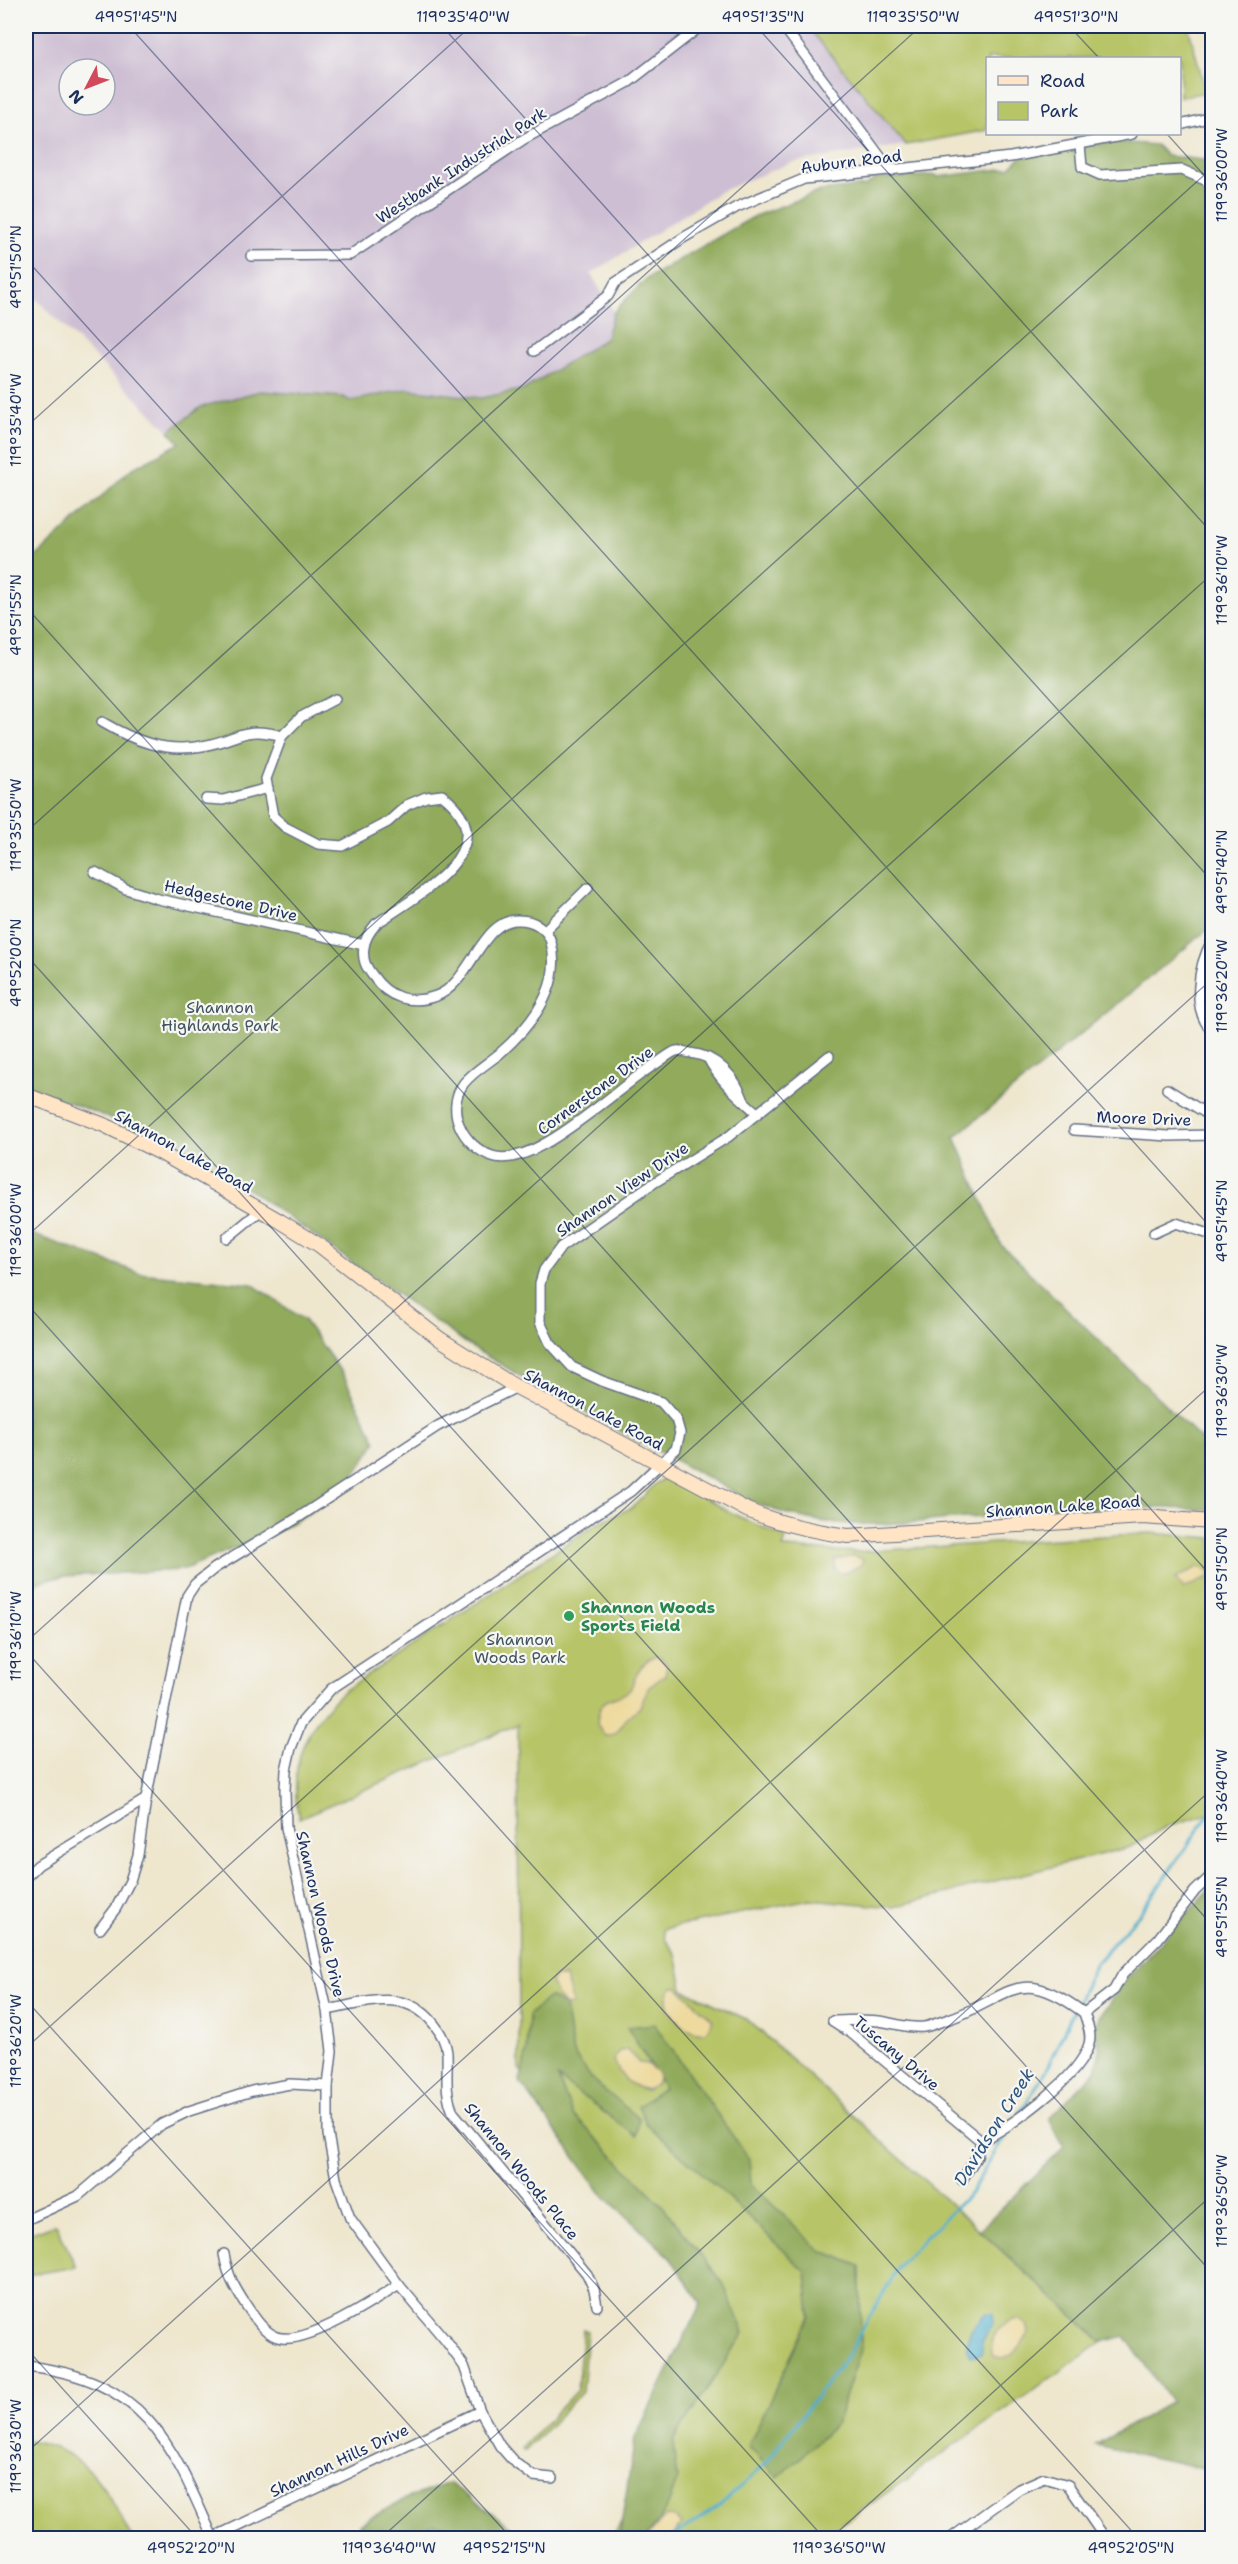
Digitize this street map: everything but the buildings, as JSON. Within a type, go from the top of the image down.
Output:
[{"type":"main road","name":"Shannon Lake Road","points":[[26,1095],[122,1134],[159,1152],[319,1245],[440,1339],[517,1386],[747,1510],[772,1521],[821,1533],[848,1536],[1143,1517],[1212,1522]]},
{"type":"street","name":"Westbank Industrial Park","points":[[251,256],[350,255],[524,139],[629,82],[701,26]]},
{"type":"street","points":[[783,26],[891,171]]},
{"type":"street","points":[[1181,125],[1212,117]]},
{"type":"street","name":"Auburn Road","points":[[534,351],[608,296],[615,283],[683,238],[737,207],[804,179],[1011,157],[1127,135]]},
{"type":"street","points":[[1080,145],[1082,167],[1100,175],[1182,170],[1212,183]]},
{"type":"street","points":[[335,699],[301,717],[282,736],[266,779],[273,816],[285,826],[318,844],[342,846],[388,822],[407,805],[426,797],[442,795],[458,807],[466,822],[467,836],[464,850],[452,868],[376,924],[364,945],[364,964],[386,992],[417,1001],[438,996],[452,986],[502,923],[519,920],[536,924],[545,930],[588,888]]},
{"type":"street","points":[[102,722],[125,736],[148,745],[177,749],[204,746],[246,732],[261,730],[282,736]]},
{"type":"street","points":[[206,799],[223,800],[268,788]]},
{"type":"street","name":"Hedgestone Drive","points":[[95,872],[126,889],[158,899],[364,945]]},
{"type":"street","name":"Cornerstone Drive","points":[[545,930],[550,938],[554,955],[549,987],[539,1011],[520,1035],[463,1084],[456,1101],[456,1118],[459,1129],[472,1143],[491,1156],[511,1159],[537,1149],[565,1131],[647,1069],[676,1051],[719,1062],[739,1086],[744,1101],[757,1113]]},
{"type":"street","points":[[1212,942],[1205,955],[1199,993],[1204,1022],[1212,1031]]},
{"type":"street","name":"Shannon View Drive","points":[[660,1462],[676,1449],[680,1433],[676,1419],[661,1402],[602,1381],[572,1367],[550,1343],[540,1322],[540,1283],[544,1270],[561,1247],[650,1186],[728,1137],[829,1056]]},
{"type":"street","points":[[1167,1089],[1212,1117]]},
{"type":"street","name":"Moore Drive","points":[[1074,1130],[1169,1136],[1212,1135]]},
{"type":"street","points":[[226,1238],[260,1211]]},
{"type":"street","points":[[1154,1233],[1176,1223],[1212,1235]]},
{"type":"street","points":[[100,1929],[116,1908],[130,1881],[138,1855],[146,1799],[187,1596],[195,1584],[215,1568],[299,1517],[438,1426],[517,1386]]},
{"type":"street","name":"Shannon Woods Drive","points":[[552,2478],[533,2476],[514,2462],[500,2446],[480,2411],[464,2366],[399,2285],[350,2218],[336,2179],[328,2134],[328,2086],[332,2051],[327,2010],[286,1828],[286,1770],[291,1748],[301,1723],[331,1689],[631,1491],[660,1462]]},
{"type":"street","points":[[26,1877],[38,1865],[146,1799]]},
{"type":"street","points":[[962,2180],[977,2156],[981,2141],[1007,2128],[1034,2109],[1074,2068],[1089,2046],[1090,2034],[1084,2013],[1114,1990],[1124,1974],[1158,1939],[1195,1891],[1212,1875]]},
{"type":"street","name":"Tuscany Drive","points":[[981,2141],[851,2033],[833,2021],[880,2021],[897,2026],[924,2027],[957,2016],[1006,1991],[1026,1986],[1052,1992],[1084,2013]]},
{"type":"street","name":"Shannon Woods Place","points":[[327,2010],[379,2000],[413,2005],[426,2014],[444,2039],[447,2053],[446,2091],[453,2112],[587,2274],[594,2289],[597,2306]]},
{"type":"street","points":[[26,2220],[78,2196],[162,2124],[189,2111],[252,2091],[290,2084],[328,2086]]},
{"type":"street","points":[[224,2254],[229,2277],[252,2315],[266,2331],[281,2338],[297,2337],[319,2329],[365,2307],[399,2285]]},
{"type":"street","points":[[26,2366],[52,2369],[81,2378],[125,2397],[171,2448],[192,2489],[212,2538]]},
{"type":"street","name":"Shannon Hills Drive","points":[[212,2538],[480,2411]]},
{"type":"street","points":[[951,2538],[1019,2489],[1044,2478],[1068,2485],[1105,2538]]},
{"type":"shaded area","points":[[26,26],[807,26],[906,145],[793,162],[721,191],[591,274],[614,312],[594,372],[527,434],[201,407],[169,431],[26,289]]},
{"type":"green space","points":[[807,26],[1188,26],[1206,92],[1181,97],[1181,57],[986,57],[986,130],[906,145]]},
{"type":"green space","name":"Shannon Highlands Park","points":[[1118,142],[1156,145],[1167,156],[1212,161],[1212,926],[955,1137],[1001,1245],[1212,1450],[1212,1511],[1115,1508],[875,1524],[828,1522],[780,1512],[753,1502],[549,1393],[473,1348],[251,1191],[110,1118],[26,1086],[26,566],[131,469],[180,443],[169,431],[201,407],[260,391],[343,397],[351,401],[407,389],[481,398],[525,389],[605,339],[614,312],[646,279],[755,216],[821,191],[866,186],[875,179],[936,175],[938,177],[1009,168],[1022,156],[1064,148]]},
{"type":"green space","points":[[26,1232],[139,1273],[252,1284],[304,1320],[344,1376],[376,1442],[342,1494],[283,1528],[182,1570],[64,1576],[26,1585]]},
{"type":"green space","name":"Shannon Woods Park","points":[[668,1476],[731,1513],[786,1538],[783,1548],[854,1552],[1150,1533],[1212,1538],[1212,1813],[1167,1826],[1130,1847],[893,1907],[810,1899],[663,1929],[665,1939],[676,1954],[683,1989],[748,2020],[1102,2342],[822,2538],[612,2538],[731,2327],[670,2223],[519,2069],[518,1724],[299,1818],[296,1799],[298,1764],[302,1749],[318,1719],[342,1692],[598,1523],[633,1507],[655,1484]]},
{"type":"green space","points":[[1212,1887],[1212,2470],[1095,2445],[1171,2402],[1125,2336],[1102,2342],[979,2230],[1064,2147],[1049,2118],[1096,2071],[1100,2049],[1094,2026],[1123,1982]]},
{"type":"green space","points":[[549,1997],[565,2005],[573,2053],[595,2083],[639,2118],[636,2136],[558,2078],[573,2115],[662,2205],[723,2283],[744,2333],[673,2441],[677,2481],[666,2510],[646,2538],[619,2538],[635,2438],[701,2303],[670,2257],[600,2192],[520,2082],[527,2050],[529,2015]]},
{"type":"green space","points":[[654,2024],[749,2159],[751,2184],[820,2250],[860,2266],[861,2350],[836,2424],[778,2478],[748,2446],[810,2316],[806,2272],[716,2186],[647,2125],[638,2106],[664,2088],[627,2027]]},
{"type":"green space","points":[[56,2224],[76,2267],[26,2275],[26,2235]]},
{"type":"green space","points":[[583,2329],[587,2331],[582,2392],[525,2451],[521,2449],[577,2390]]},
{"type":"green space","points":[[26,2441],[47,2445],[65,2452],[80,2462],[103,2487],[132,2538],[26,2538]]},
{"type":"green space","points":[[449,2483],[528,2538],[477,2538],[470,2532],[434,2525],[402,2538],[379,2538],[359,2524],[405,2499]]},
{"type":"sand","points":[[853,1556],[863,1559],[861,1565],[845,1573],[839,1573],[835,1569],[835,1560]]},
{"type":"sand","points":[[1198,1567],[1212,1575],[1184,1588],[1175,1579]]},
{"type":"sand","points":[[656,1657],[667,1664],[665,1675],[648,1688],[640,1707],[626,1719],[616,1733],[605,1736],[597,1724],[601,1707],[608,1700],[630,1690],[642,1666]]},
{"type":"sand","points":[[555,1977],[565,1977],[573,2004],[565,2005],[557,1996],[551,1982]]},
{"type":"sand","points":[[673,1987],[678,1987],[713,2020],[706,2032],[689,2029],[674,2018],[667,2002],[668,1994]]},
{"type":"sand","points":[[627,2050],[639,2063],[647,2064],[658,2073],[656,2083],[647,2090],[630,2083],[616,2066],[614,2060],[619,2051]]},
{"type":"sand","points":[[1018,2319],[1027,2325],[1029,2332],[1022,2343],[1010,2356],[1004,2358],[992,2355],[994,2336],[997,2331],[1006,2323]]},
{"type":"sand","points":[[674,2517],[681,2524],[672,2538],[646,2538],[664,2518]]},
{"type":"water","points":[[986,2313],[993,2313],[994,2323],[982,2341],[982,2354],[970,2356],[968,2338],[977,2322]]},
{"type":"waterway","name":"Davidson Creek","points":[[1020,2113],[1045,2072],[1096,1963],[1140,1913],[1212,1810]]},
{"type":"waterway","name":"Davidson Creek","points":[[670,2538],[719,2506],[765,2464],[847,2356],[902,2261],[971,2192],[1011,2126]]},
{"type":"place","name":"Shannon Woods Sports Field","points":[[569,1616]]}]
